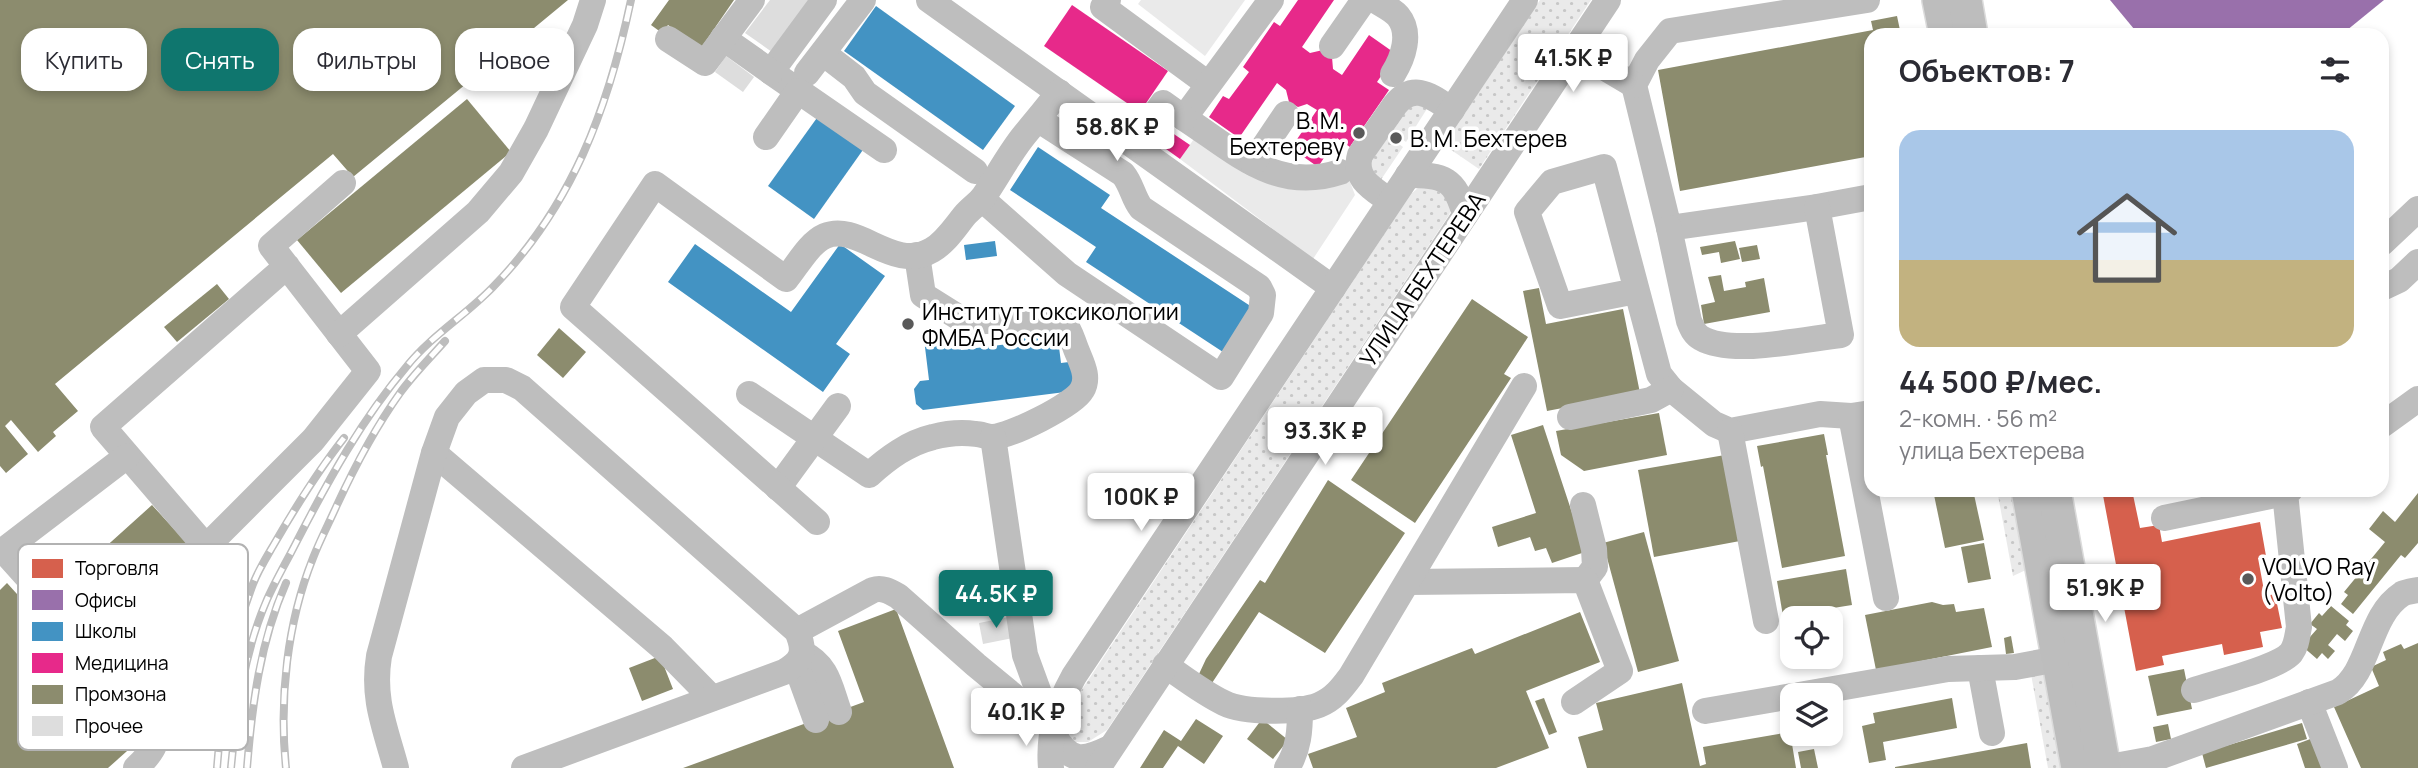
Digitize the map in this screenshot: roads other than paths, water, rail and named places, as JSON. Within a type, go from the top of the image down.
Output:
[{"type":"main road","points":[[1950,28],[1964,8]]},
{"type":"main road","points":[[2029,497],[2078,768]]},
{"type":"main road","points":[[2055,497],[2104,768]]},
{"type":"street","points":[[339,334],[478,212],[510,173],[536,129],[585,25],[593,0]]},
{"type":"street","points":[[668,39],[705,63],[752,0]]},
{"type":"street","points":[[771,72],[824,0]]},
{"type":"street","points":[[766,137],[863,0]]},
{"type":"street","points":[[929,0],[1333,288]]},
{"type":"street","points":[[1184,118],[1271,0]]},
{"type":"street","points":[[1332,46],[1364,0]]},
{"type":"street","points":[[1375,0],[1399,17],[1404,33],[1402,59],[1393,74]]},
{"type":"street","points":[[1051,768],[1052,727],[1060,701],[1074,676],[1525,0]]},
{"type":"street","name":"УЛИЦА БЕХТЕРЕВА","points":[[1104,758],[1608,0]]},
{"type":"street","points":[[1817,207],[1841,335],[1736,347],[1702,339],[1693,332],[1689,321],[1634,85],[1647,60],[1671,31],[1867,0]]},
{"type":"street","points":[[1101,2],[1208,85]]},
{"type":"street","points":[[723,38],[771,72],[854,77],[865,93],[975,171]]},
{"type":"street","points":[[1574,50],[1634,85]]},
{"type":"street","points":[[809,73],[884,150]]},
{"type":"street","points":[[817,522],[573,307],[655,184],[786,279],[815,243],[825,236],[849,235],[900,255],[917,255],[932,250],[982,199],[1022,138],[1059,92]]},
{"type":"street","points":[[1390,201],[1363,181],[1358,164],[1360,155],[1400,98],[1409,93],[1426,94],[1452,110]]},
{"type":"street","points":[[1133,145],[1163,103],[1265,171],[1296,178],[1340,172]]},
{"type":"street","points":[[1252,163],[1286,114]]},
{"type":"street","points":[[982,199],[1067,274],[1222,377],[1261,313],[1264,304],[1259,287],[1141,208],[1123,174],[1039,120]]},
{"type":"street","points":[[1636,291],[1560,306],[1527,212],[1552,182],[1604,167],[1659,374],[1671,389],[1714,424],[1730,431],[1820,414],[1861,415],[1864,437]]},
{"type":"street","points":[[1408,175],[1435,175],[1446,179],[1460,196],[1465,215]]},
{"type":"street","points":[[209,544],[313,440],[368,372],[271,246],[342,183]]},
{"type":"street","points":[[1669,228],[1864,198]]},
{"type":"street","points":[[2389,236],[2418,209]]},
{"type":"street","points":[[1217,258],[1241,222]]},
{"type":"street","points":[[749,394],[869,475],[930,427],[993,437],[1045,418],[1065,406],[1082,390],[1085,371],[1064,322],[1057,318],[966,322],[923,295],[917,255]]},
{"type":"street","points":[[2389,285],[2399,281],[2418,262]]},
{"type":"street","points":[[203,544],[103,427],[287,266]]},
{"type":"street","points":[[396,768],[378,704],[375,678],[379,656],[434,453],[447,417],[466,393],[484,380],[506,380],[522,388],[799,650],[827,716]]},
{"type":"street","points":[[1165,665],[1225,704],[1245,709],[1300,709],[1319,705],[1338,694],[1408,583],[1524,386]]},
{"type":"street","points":[[1570,417],[1651,400],[1671,389]]},
{"type":"street","points":[[2389,420],[2418,399]]},
{"type":"street","points":[[778,488],[838,406]]},
{"type":"street","points":[[1730,431],[1766,621]]},
{"type":"street","points":[[993,437],[1025,655],[1062,749],[1072,757],[1104,758]]},
{"type":"street","points":[[434,453],[663,648],[712,698]]},
{"type":"street","points":[[18,569],[2,552],[127,456]]},
{"type":"street","points":[[1872,497],[1886,598]]},
{"type":"street","points":[[2164,518],[2263,497]]},
{"type":"street","points":[[2194,690],[2278,662],[2290,653],[2296,642],[2299,627],[2287,497]]},
{"type":"street","points":[[1583,505],[1594,549],[1595,567],[1585,580]]},
{"type":"street","points":[[1408,583],[1585,580]]},
{"type":"street","points":[[1574,702],[1620,670],[1585,580]]},
{"type":"street","points":[[524,768],[784,672],[799,650],[879,588],[898,596],[1052,727]]},
{"type":"street","points":[[2104,768],[2153,759],[2338,692],[2355,676],[2374,630],[2387,610],[2402,594],[2418,590]]},
{"type":"street","points":[[1843,687],[1948,669],[2015,667],[2058,659]]},
{"type":"street","points":[[1980,668],[1992,733]]},
{"type":"street","points":[[1705,711],[1780,698]]},
{"type":"street","points":[[2309,702],[2335,768]]},
{"type":"street","points":[[1287,768],[1294,757],[1300,734],[1300,709]]},
{"type":"street","points":[[136,768],[152,750]]},
{"type":"railway","points":[[248,658],[258,622],[277,579],[334,472],[361,428],[416,355],[472,307],[521,256],[565,189],[598,117],[611,79],[631,0]]},
{"type":"railway","points":[[286,768],[284,715],[287,661],[297,609],[313,558],[351,476],[382,420],[405,386],[445,341]]},
{"type":"railway","points":[[248,598],[265,560],[298,504],[344,438]]},
{"type":"railway","points":[[247,768],[259,674],[270,628],[286,583]]},
{"type":"railway","points":[[217,768],[219,750]]},
{"type":"railway","points":[[231,768],[233,750]]},
{"type":"place","name":"В. М. Бехтереву","points":[[1359,133]]},
{"type":"place","name":"В. М. Бехтерев","points":[[1396,138]]},
{"type":"place","name":"Институт токсикологии ФМБА России","points":[[908,324]]},
{"type":"place","name":"VOLVO Ray (Volto)","points":[[2248,579]]}]
